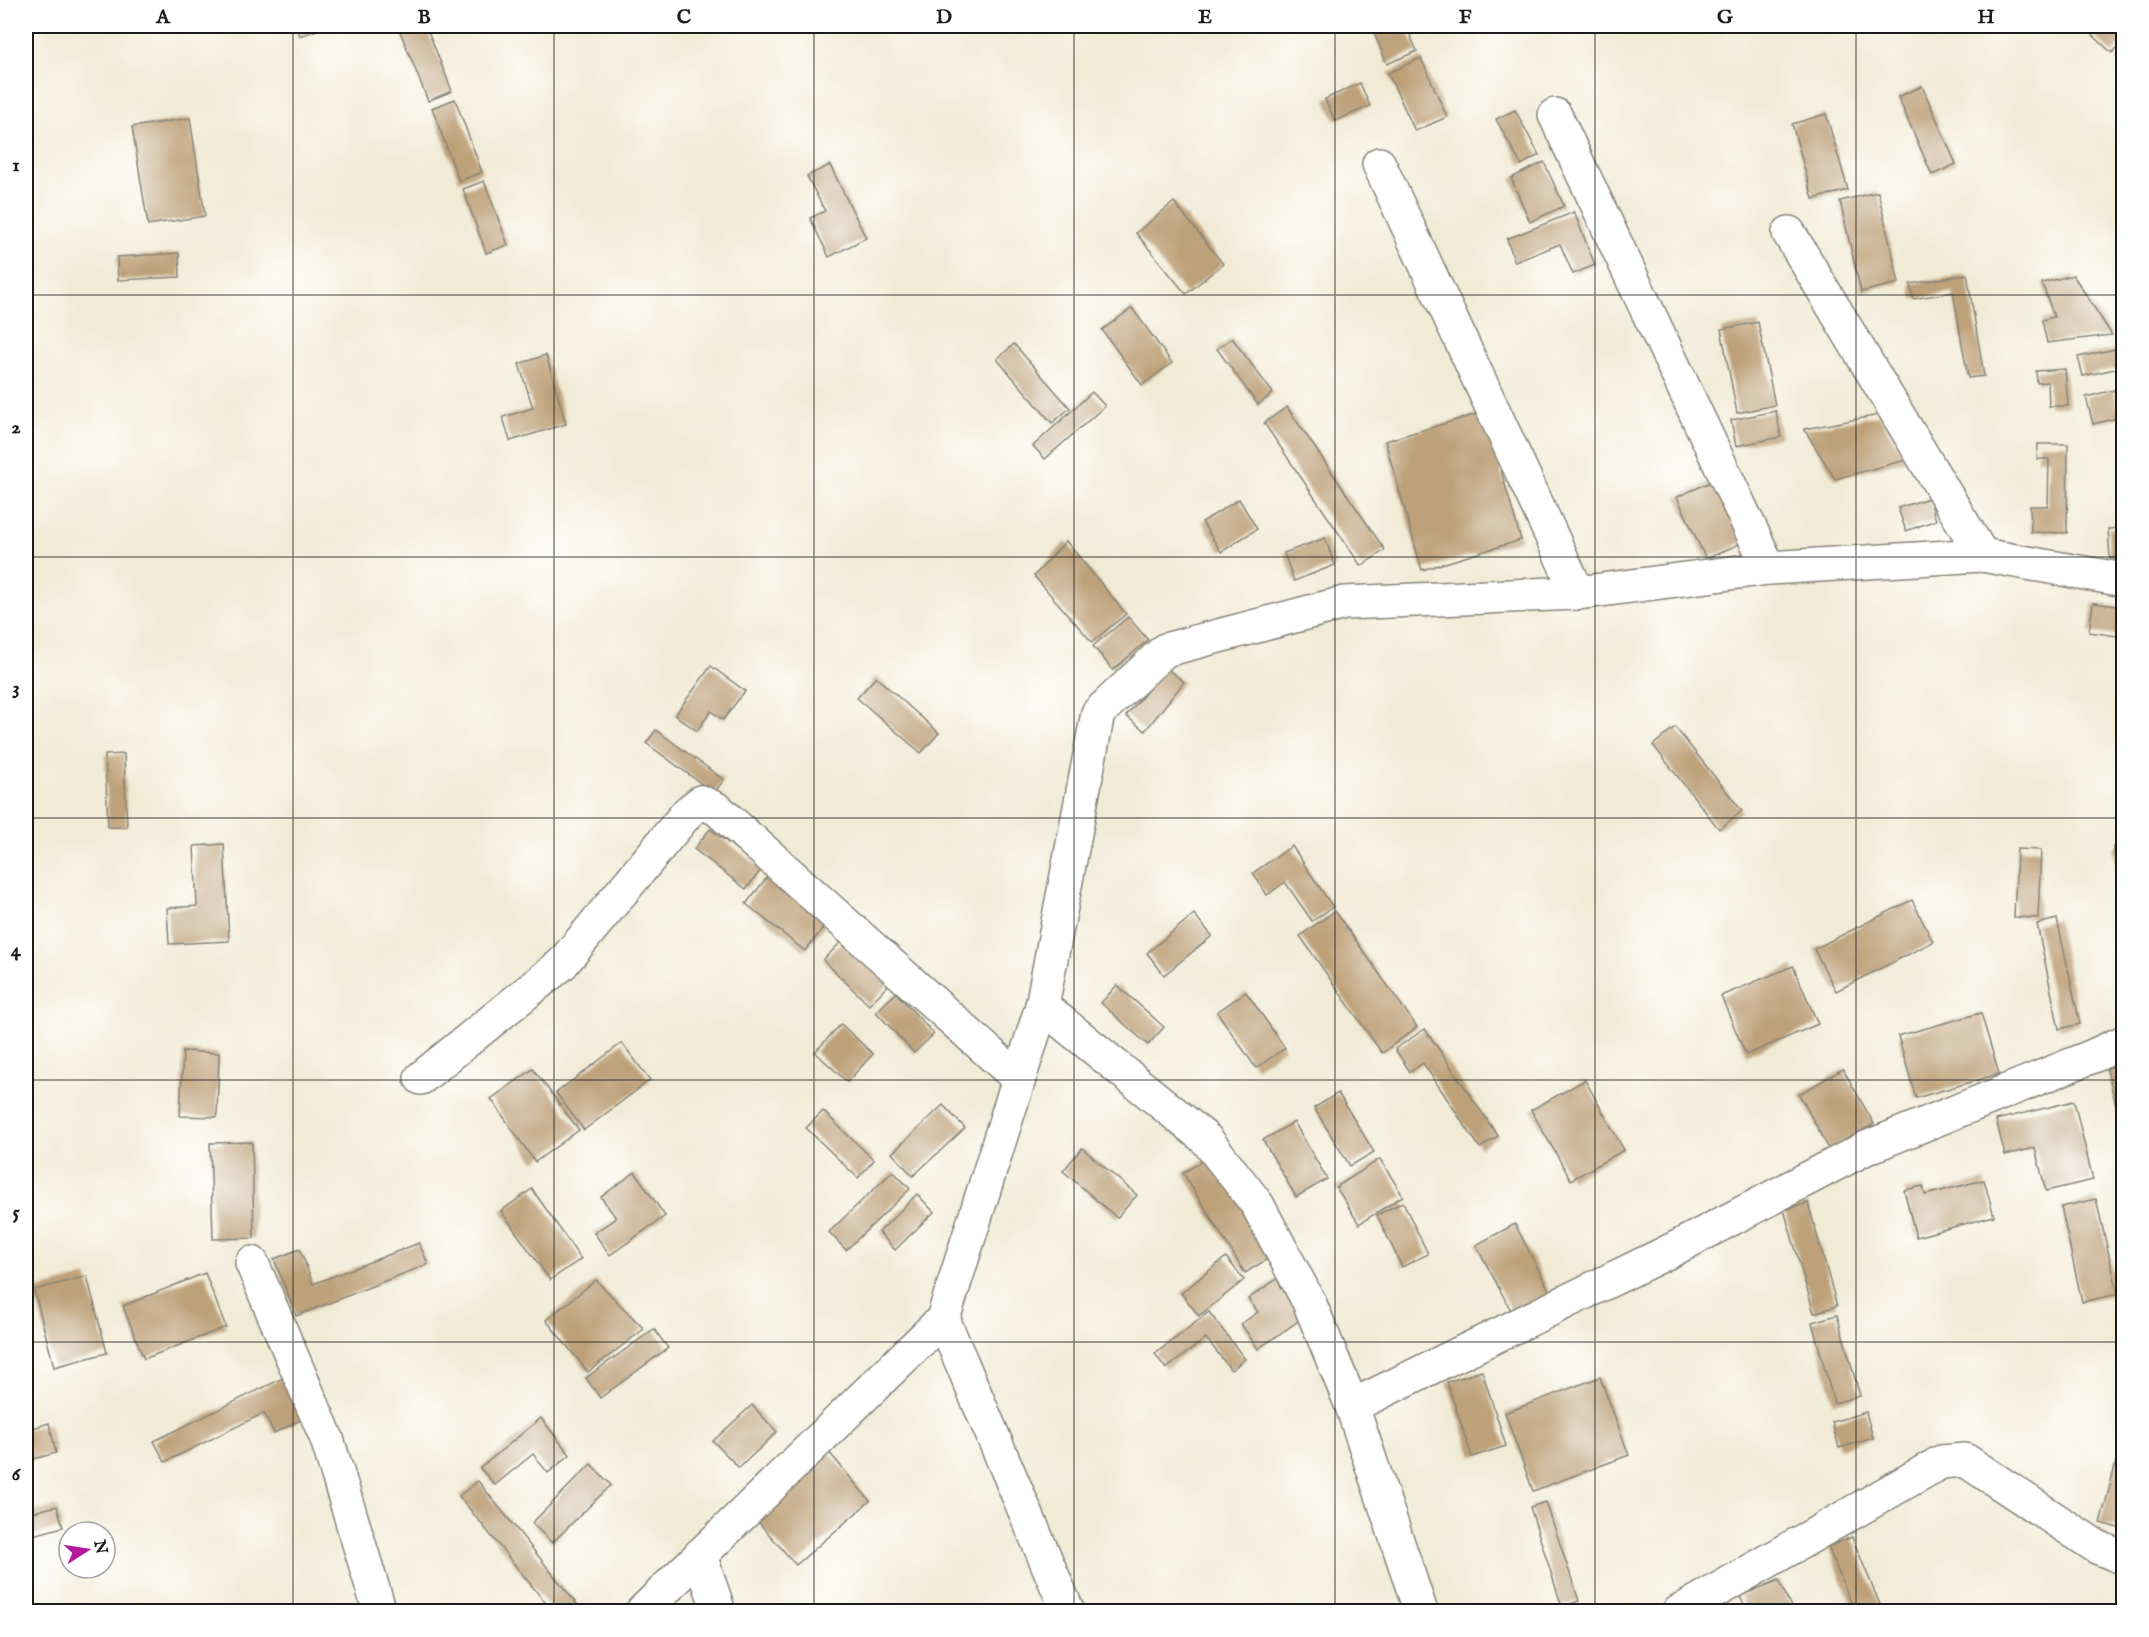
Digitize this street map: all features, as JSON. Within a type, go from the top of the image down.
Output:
[{"type":"street","points":[[1555,115],[1769,568]]},
{"type":"street","points":[[1379,164],[1578,593]]},
{"type":"street","points":[[1789,233],[1982,555]]},
{"type":"street","points":[[642,1611],[943,1320],[1042,1006],[1098,713],[1165,650],[1344,603],[1578,593],[1769,568],[1982,555],[2124,580]]},
{"type":"street","points":[[421,1078],[562,964],[688,812],[701,802],[717,809],[1019,1079]]},
{"type":"street","points":[[1042,1006],[1206,1139],[1257,1204],[1309,1302],[1352,1406],[1420,1611]]},
{"type":"street","points":[[1352,1406],[1672,1250],[1866,1148],[2124,1042]]},
{"type":"street","points":[[252,1263],[327,1438],[380,1611]]},
{"type":"street","points":[[943,1320],[1068,1611]]},
{"type":"street","points":[[1678,1611],[1941,1462],[1965,1460],[2097,1547],[2124,1558]]},
{"type":"street","points":[[700,1555],[719,1611]]},
{"type":"building","points":[[296,26],[328,26],[300,36]]},
{"type":"building","points":[[398,26],[426,26],[452,91],[428,101]]},
{"type":"building","points":[[1371,26],[1406,26],[1417,51],[1387,64]]},
{"type":"building","points":[[2083,26],[2113,26],[2124,35],[2124,41],[2112,53]]},
{"type":"building","points":[[2124,51],[2124,65],[2117,56]]},
{"type":"building","points":[[1421,58],[1447,117],[1415,131],[1388,73]]},
{"type":"building","points":[[1360,83],[1370,106],[1335,121],[1325,99]]},
{"type":"building","points":[[1922,86],[1956,164],[1932,175],[1898,97]]},
{"type":"building","points":[[455,99],[482,172],[459,181],[432,108]]},
{"type":"building","points":[[1515,110],[1539,155],[1521,165],[1496,119]]},
{"type":"building","points":[[1826,114],[1848,190],[1813,199],[1792,124]]},
{"type":"building","points":[[190,118],[205,216],[148,225],[132,127]]},
{"type":"building","points":[[1544,162],[1564,206],[1530,222],[1511,178]]},
{"type":"building","points":[[830,165],[866,238],[829,257],[810,218],[825,211],[807,176]]},
{"type":"building","points":[[484,181],[508,245],[486,253],[463,189]]},
{"type":"building","points":[[1878,192],[1899,283],[1861,292],[1840,201]]},
{"type":"building","points":[[1174,202],[1223,264],[1186,294],[1136,233]]},
{"type":"building","points":[[1574,212],[1595,265],[1573,274],[1560,244],[1515,262],[1507,239]]},
{"type":"building","points":[[179,253],[180,277],[118,280],[117,257]]},
{"type":"building","points":[[1967,274],[1984,376],[1968,378],[1953,292],[1913,299],[1910,284]]},
{"type":"building","points":[[2073,275],[2112,335],[2047,343],[2042,320],[2054,317],[2042,283]]},
{"type":"building","points":[[1132,308],[1172,363],[1142,385],[1102,330]]},
{"type":"building","points":[[1758,322],[1775,405],[1737,413],[1721,329]]},
{"type":"building","points":[[1232,338],[1273,393],[1258,405],[1217,349]]},
{"type":"building","points":[[1014,344],[1070,408],[1052,423],[997,359]]},
{"type":"building","points":[[2120,348],[2124,367],[2083,376],[2078,357]]},
{"type":"building","points":[[546,355],[566,424],[510,441],[503,417],[533,408],[519,364]]},
{"type":"building","points":[[2065,369],[2068,406],[2049,406],[2048,382],[2037,383],[2036,371]]},
{"type":"building","points":[[2114,390],[2121,417],[2093,424],[2086,397]]},
{"type":"building","points":[[1092,392],[1105,406],[1045,459],[1033,446]]},
{"type":"building","points":[[1287,407],[1385,550],[1361,566],[1264,423]]},
{"type":"building","points":[[1776,411],[1781,437],[1736,446],[1731,420]]},
{"type":"building","points":[[1484,412],[1521,540],[1422,570],[1385,441]]},
{"type":"building","points":[[1879,415],[1906,460],[1835,479],[1804,429]]},
{"type":"building","points":[[2038,444],[2068,444],[2067,533],[2031,532],[2030,506],[2048,506],[2049,459],[2037,459]]},
{"type":"building","points":[[1715,480],[1744,542],[1706,559],[1677,497]]},
{"type":"building","points":[[1929,498],[1936,520],[1906,531],[1898,508]]},
{"type":"building","points":[[1239,499],[1257,529],[1221,552],[1202,522]]},
{"type":"building","points":[[2124,528],[2124,557],[2110,558],[2108,529]]},
{"type":"building","points":[[1325,538],[1335,565],[1294,581],[1284,553]]},
{"type":"building","points":[[1066,541],[1126,614],[1092,642],[1034,576]]},
{"type":"building","points":[[2093,603],[2124,607],[2124,637],[2089,632]]},
{"type":"building","points":[[1128,617],[1148,640],[1113,670],[1093,646]]},
{"type":"building","points":[[711,666],[745,691],[723,720],[711,711],[697,731],[675,715]]},
{"type":"building","points":[[1166,668],[1184,682],[1145,731],[1126,716]]},
{"type":"building","points":[[876,677],[939,733],[921,753],[857,698]]},
{"type":"building","points":[[1675,727],[1742,811],[1719,829],[1653,745]]},
{"type":"building","points":[[656,730],[724,780],[714,793],[646,743]]},
{"type":"building","points":[[124,754],[127,827],[108,827],[105,755]]},
{"type":"building","points":[[710,829],[762,869],[746,889],[694,849]]},
{"type":"building","points":[[224,844],[229,941],[169,944],[167,908],[197,906],[194,846]]},
{"type":"building","points":[[2124,845],[2124,894],[2122,894],[2113,847]]},
{"type":"building","points":[[1292,846],[1333,907],[1312,921],[1285,882],[1267,895],[1253,873]]},
{"type":"building","points":[[2017,849],[2041,850],[2038,918],[2014,917]]},
{"type":"building","points":[[768,876],[827,923],[805,951],[746,904]]},
{"type":"building","points":[[1912,900],[1933,942],[1836,991],[1814,949]]},
{"type":"building","points":[[1335,911],[1417,1027],[1382,1053],[1300,936]]},
{"type":"building","points":[[1194,914],[1212,936],[1164,975],[1147,953]]},
{"type":"building","points":[[2057,919],[2080,1024],[2059,1029],[2037,924]]},
{"type":"building","points":[[846,937],[891,982],[869,1005],[823,960]]},
{"type":"building","points":[[1793,966],[1818,1024],[1746,1055],[1721,996]]},
{"type":"building","points":[[1117,985],[1164,1027],[1148,1045],[1101,1003]]},
{"type":"building","points":[[1246,992],[1285,1048],[1256,1068],[1217,1012]]},
{"type":"building","points":[[896,993],[934,1034],[914,1053],[876,1012]]},
{"type":"building","points":[[1981,1013],[1999,1074],[1916,1098],[1898,1036]]},
{"type":"building","points":[[841,1024],[873,1054],[847,1082],[815,1052]]},
{"type":"building","points":[[1425,1029],[1498,1136],[1480,1148],[1423,1063],[1410,1072],[1395,1049]]},
{"type":"building","points":[[622,1043],[650,1080],[584,1130],[556,1093]]},
{"type":"building","points":[[183,1051],[219,1053],[217,1117],[180,1116]]},
{"type":"building","points":[[2124,1062],[2124,1132],[2123,1132],[2106,1066]]},
{"type":"building","points":[[533,1069],[579,1130],[535,1162],[491,1099]]},
{"type":"building","points":[[1843,1069],[1874,1124],[1829,1149],[1799,1094]]},
{"type":"building","points":[[1585,1080],[1624,1150],[1571,1180],[1531,1110]]},
{"type":"building","points":[[1338,1093],[1374,1152],[1350,1166],[1314,1108]]},
{"type":"building","points":[[2074,1101],[2093,1180],[2046,1191],[2035,1148],[2005,1155],[1996,1120]]},
{"type":"building","points":[[943,1105],[965,1128],[913,1176],[892,1153]]},
{"type":"building","points":[[823,1111],[874,1160],[858,1178],[806,1128]]},
{"type":"building","points":[[1294,1122],[1327,1179],[1296,1197],[1263,1140]]},
{"type":"building","points":[[252,1142],[254,1238],[213,1239],[210,1143]]},
{"type":"building","points":[[1082,1148],[1137,1195],[1117,1218],[1063,1171]]},
{"type":"building","points":[[1211,1155],[1274,1255],[1245,1273],[1183,1173]]},
{"type":"building","points":[[1380,1159],[1403,1196],[1359,1224],[1336,1187]]},
{"type":"building","points":[[893,1171],[910,1189],[846,1250],[829,1232]]},
{"type":"building","points":[[635,1172],[665,1216],[610,1255],[594,1233],[616,1218],[601,1197]]},
{"type":"building","points":[[1984,1180],[1994,1216],[1916,1237],[1904,1190],[1923,1186],[1925,1195]]},
{"type":"building","points":[[532,1189],[581,1259],[550,1280],[501,1211]]},
{"type":"building","points":[[917,1194],[934,1212],[895,1250],[879,1232]]},
{"type":"building","points":[[2096,1199],[2118,1294],[2082,1302],[2061,1207]]},
{"type":"building","points":[[1403,1202],[1428,1254],[1402,1267],[1377,1215]]},
{"type":"building","points":[[1808,1203],[1837,1306],[1814,1313],[1784,1210]]},
{"type":"building","points":[[1515,1224],[1553,1298],[1515,1318],[1476,1245]]},
{"type":"building","points":[[419,1243],[428,1264],[296,1316],[274,1259],[300,1249],[313,1284]]},
{"type":"building","points":[[1226,1257],[1244,1280],[1199,1316],[1181,1293]]},
{"type":"building","points":[[205,1273],[226,1327],[144,1359],[123,1306]]},
{"type":"building","points":[[87,1276],[107,1353],[54,1367],[34,1290]]},
{"type":"building","points":[[1280,1277],[1307,1315],[1258,1349],[1241,1324],[1258,1312],[1248,1299]]},
{"type":"building","points":[[596,1280],[644,1329],[588,1372],[546,1320]]},
{"type":"building","points":[[1209,1312],[1245,1359],[1231,1370],[1206,1338],[1166,1369],[1155,1354]]},
{"type":"building","points":[[1837,1315],[1860,1396],[1834,1403],[1812,1322]]},
{"type":"building","points":[[654,1329],[668,1348],[600,1398],[586,1378]]},
{"type":"building","points":[[1482,1371],[1506,1446],[1472,1457],[1447,1382]]},
{"type":"building","points":[[285,1377],[305,1418],[274,1433],[264,1413],[165,1462],[154,1441]]},
{"type":"building","points":[[1600,1377],[1629,1455],[1533,1491],[1505,1413]]},
{"type":"building","points":[[752,1405],[777,1432],[739,1468],[713,1441]]},
{"type":"building","points":[[1866,1412],[1873,1438],[1839,1448],[1832,1422]]},
{"type":"building","points":[[541,1418],[570,1455],[548,1473],[533,1454],[495,1485],[480,1468]]},
{"type":"building","points":[[49,1423],[56,1453],[26,1461],[26,1430]]},
{"type":"building","points":[[2122,1440],[2124,1440],[2124,1521],[2122,1529],[2100,1523]]},
{"type":"building","points":[[829,1452],[870,1501],[796,1565],[754,1517]]},
{"type":"building","points":[[591,1464],[611,1485],[552,1543],[532,1523]]},
{"type":"building","points":[[478,1481],[580,1608],[576,1612],[553,1612],[459,1496]]},
{"type":"building","points":[[1546,1502],[1579,1601],[1562,1607],[1530,1507]]},
{"type":"building","points":[[57,1506],[61,1520],[57,1520],[57,1529],[26,1537],[26,1514]]},
{"type":"building","points":[[1852,1537],[1883,1612],[1855,1612],[1828,1547]]},
{"type":"building","points":[[1779,1580],[1791,1607],[1780,1612],[1747,1612],[1740,1596]]}]
